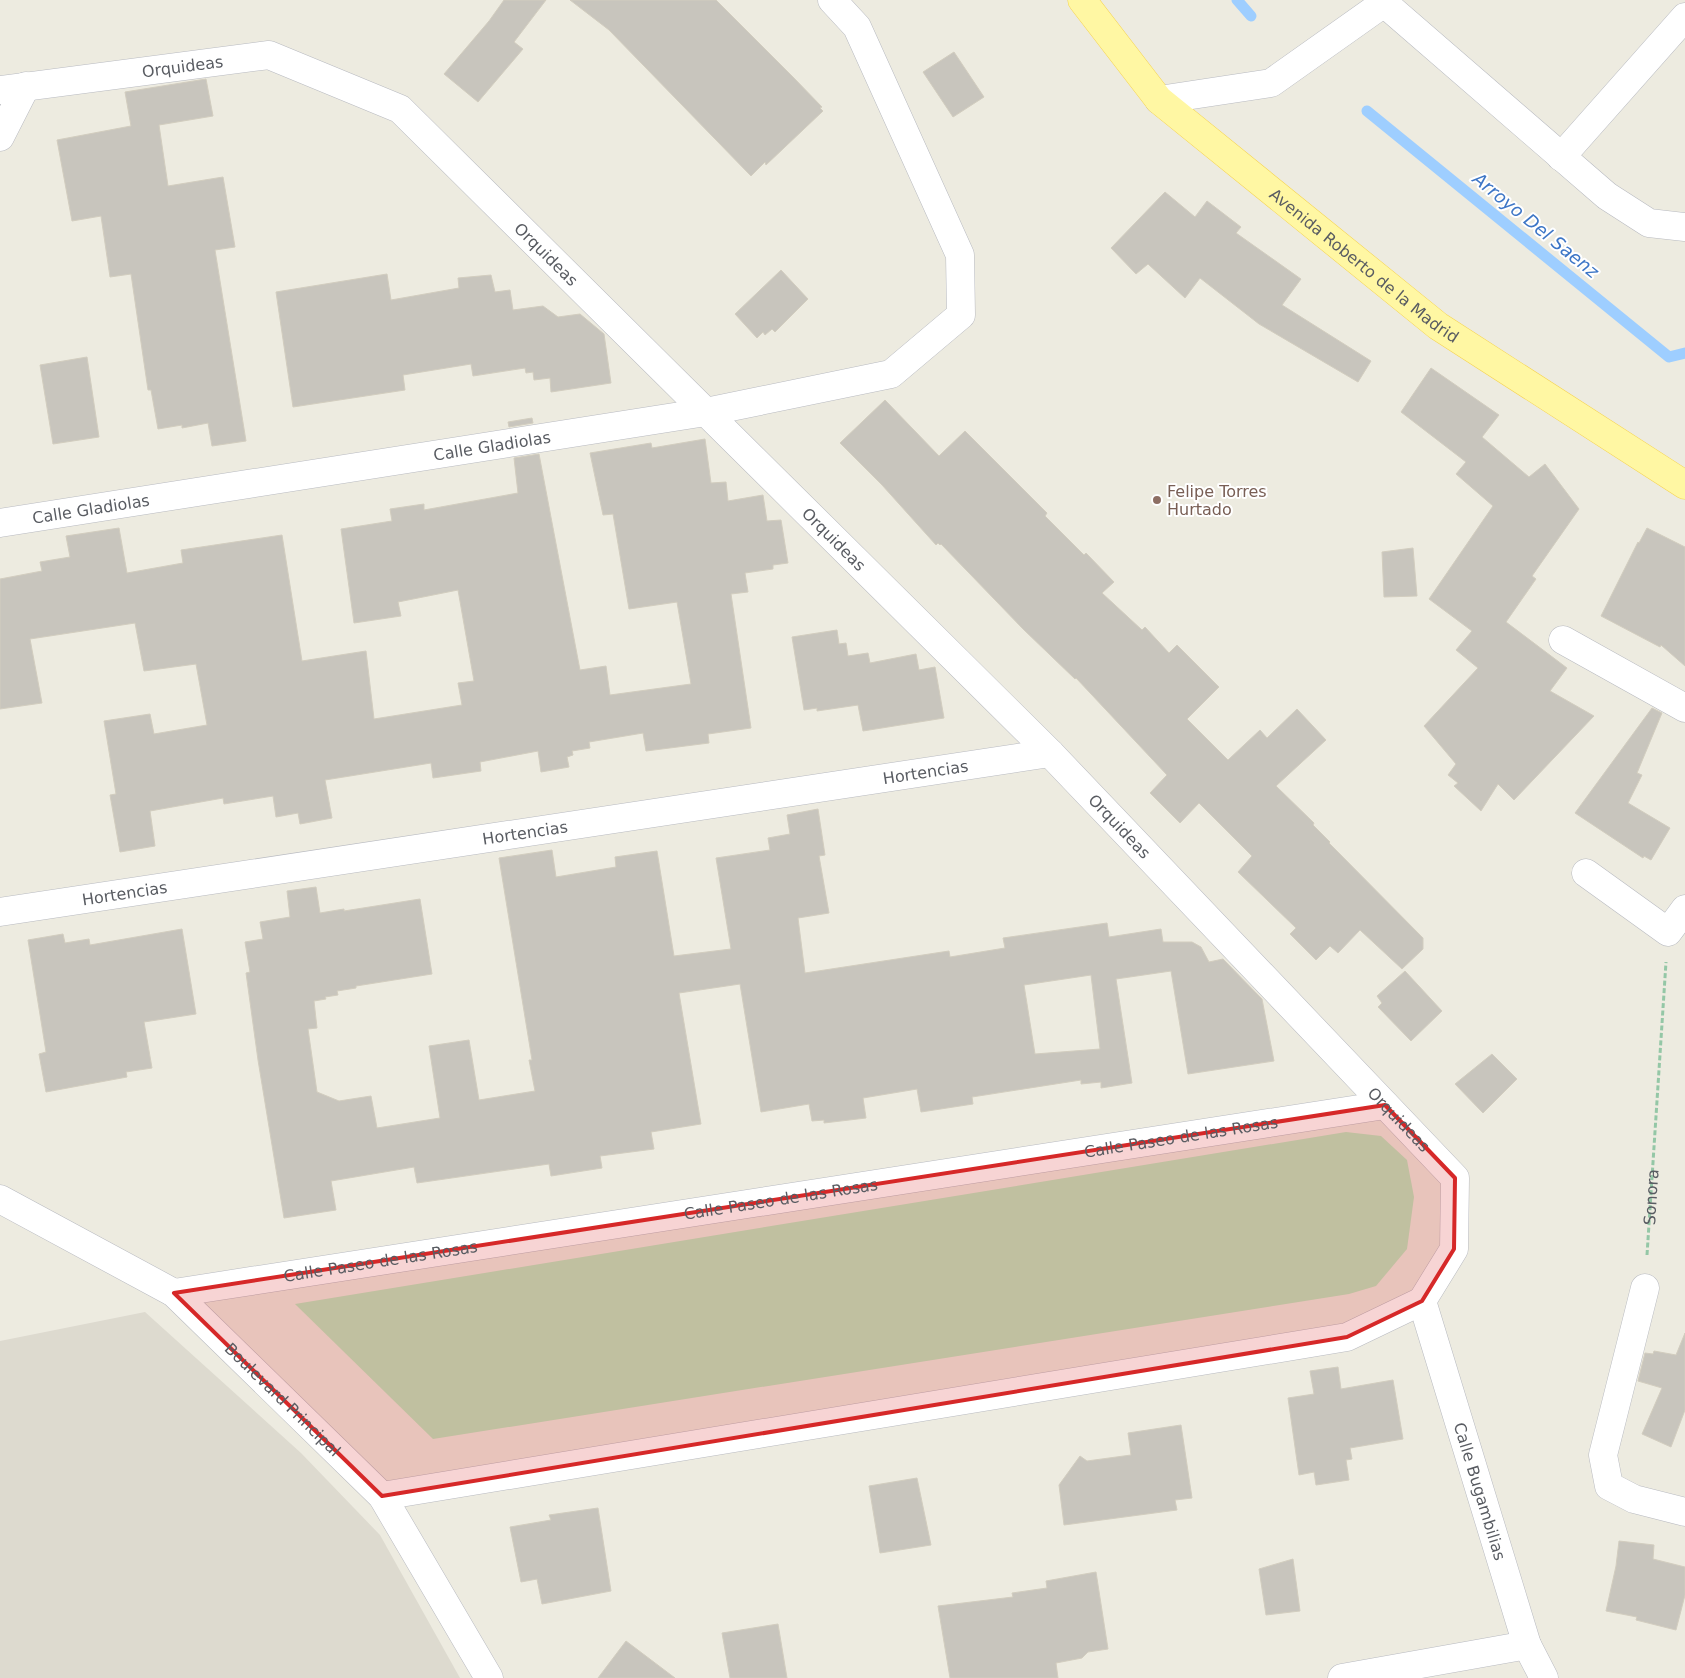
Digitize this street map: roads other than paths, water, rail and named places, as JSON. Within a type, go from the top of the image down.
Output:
[{"type":"main road","name":"Avenida Roberto de la Madrid","points":[[1082,0],[1159,100],[1438,326],[1685,485]]},
{"type":"street","name":"Calle Gladiolas","points":[[0,523],[706,412],[891,374],[961,315],[960,255],[857,27],[832,0]]},
{"type":"street","points":[[1159,100],[1271,83],[1386,2],[1607,196],[1649,223],[1685,228]]},
{"type":"street","points":[[1562,156],[1685,17]]},
{"type":"street","name":"Orquideas","points":[[13,88],[269,56],[400,109],[1050,753],[1455,1178],[1454,1249],[1422,1301]]},
{"type":"street","points":[[0,137],[13,88]]},
{"type":"street","points":[[1563,640],[1685,708]]},
{"type":"street","name":"Hortencias","points":[[0,912],[1050,753]]},
{"type":"street","points":[[1586,873],[1668,932],[1685,909]]},
{"type":"street","name":"Calle Paseo de las Rosas","points":[[174,1293],[1386,1105]]},
{"type":"street","name":"Boulevard Principal","points":[[0,1199],[174,1293],[382,1496],[489,1678]]},
{"type":"street","points":[[1645,1288],[1602,1455],[1609,1486],[1634,1499],[1685,1512]]},
{"type":"street","points":[[382,1496],[1347,1336],[1422,1301]]},
{"type":"street","name":"Calle Bugambilias","points":[[1422,1301],[1528,1645],[1544,1678]]},
{"type":"street","points":[[1342,1678],[1528,1645]]},
{"type":"waterway","name":"Arroyo Del Saenz","points":[[1237,0],[1251,16]]},
{"type":"waterway","name":"Arroyo Del Saenz","points":[[1367,111],[1669,357],[1685,353]]},
{"type":"place","name":"Felipe Torres Hurtado","points":[[1157,500]]}]
